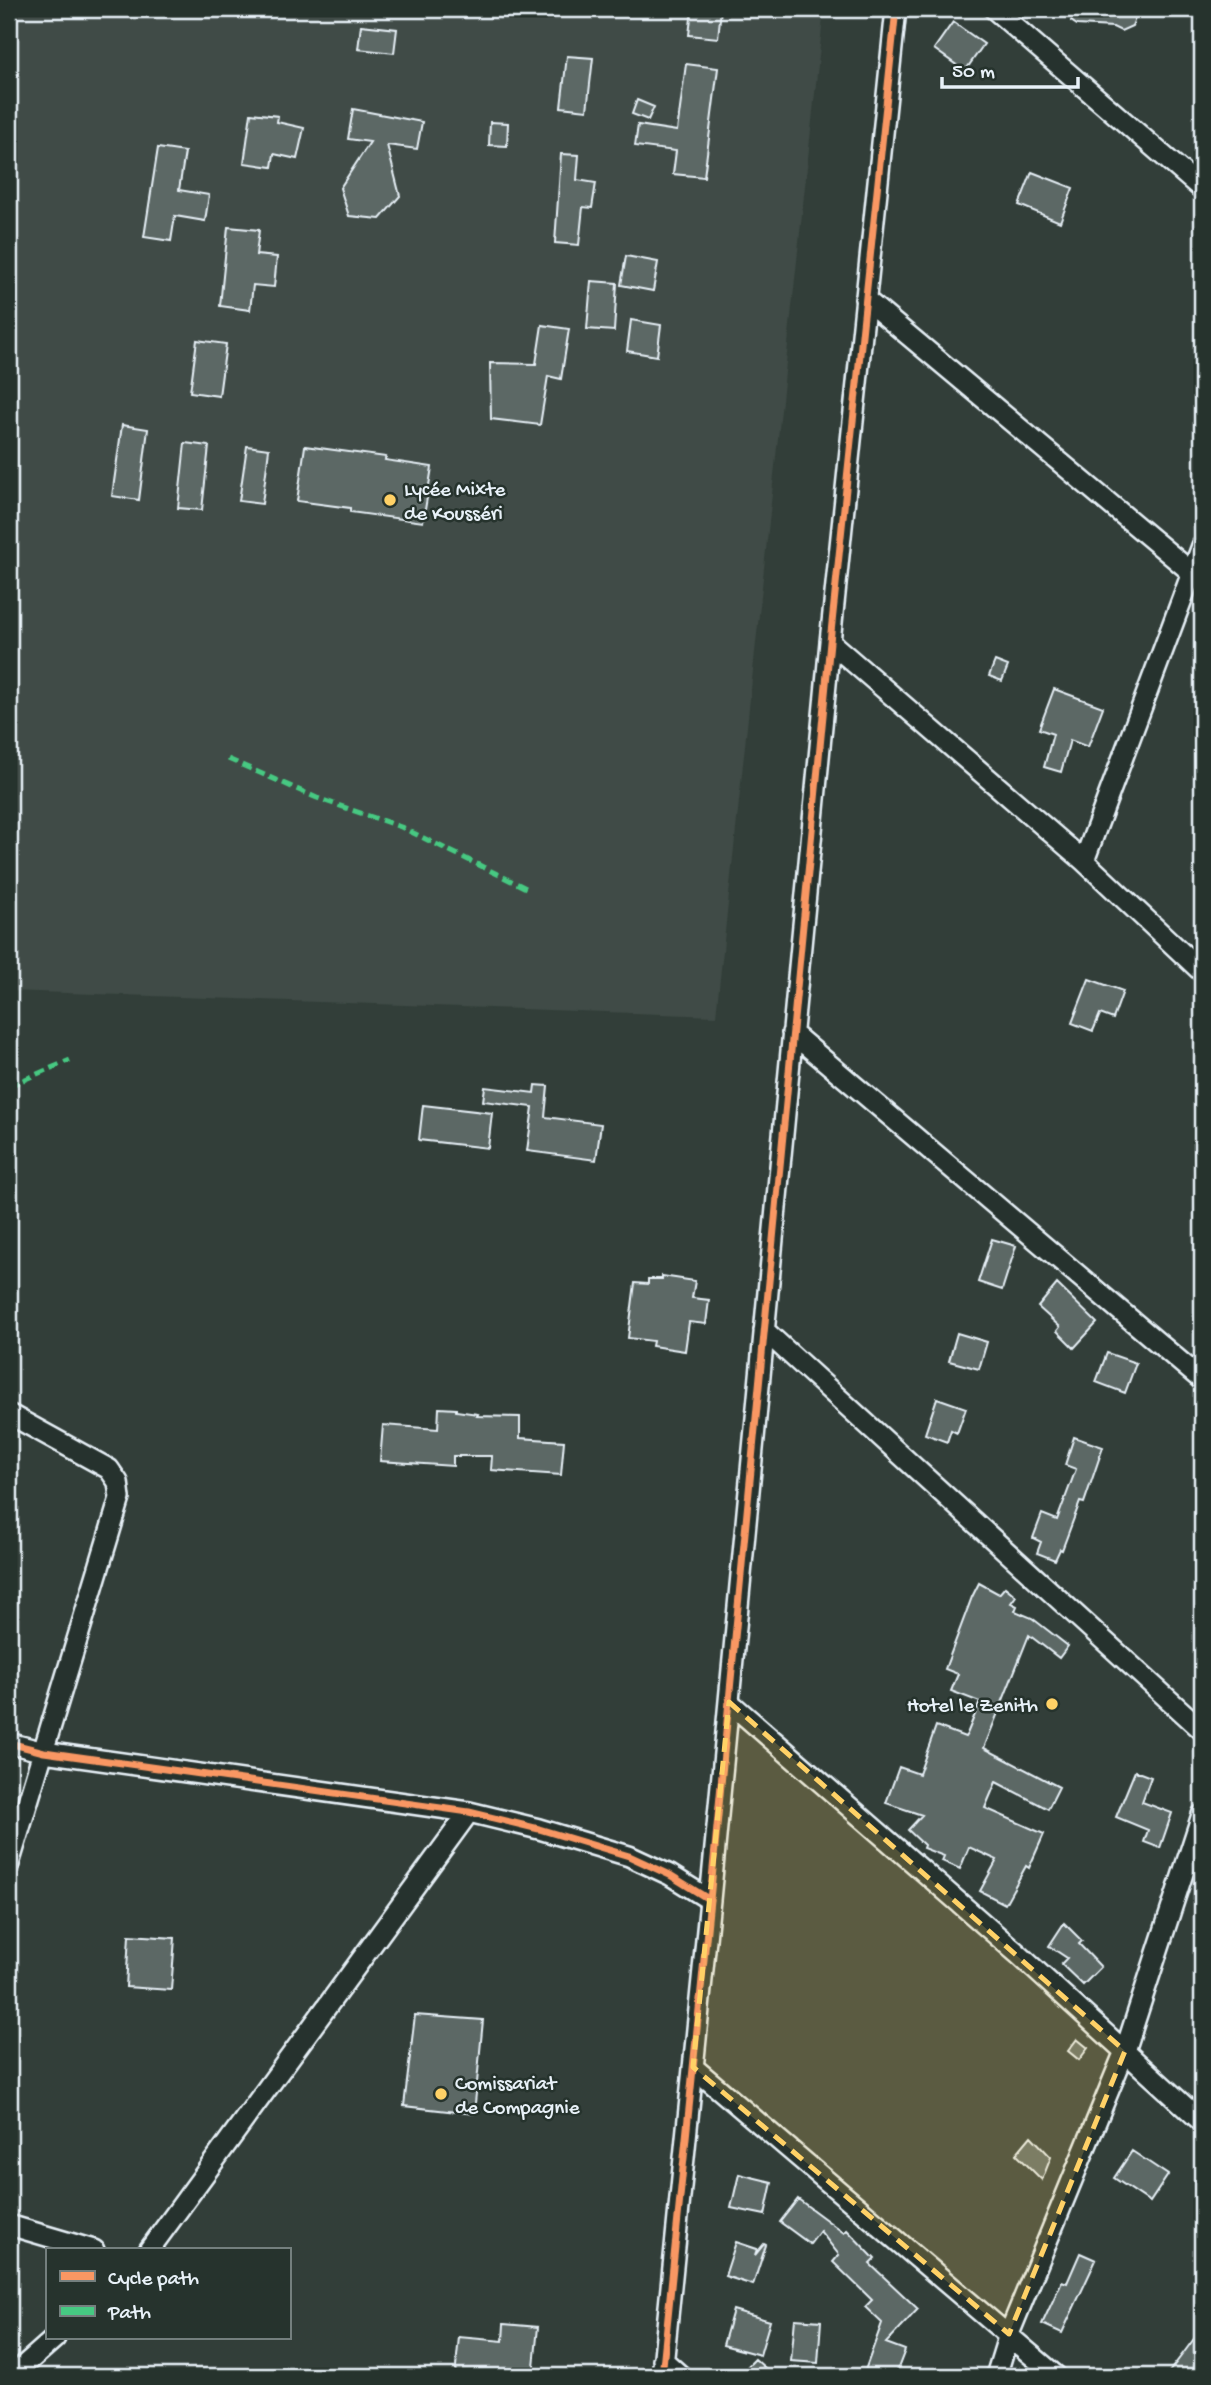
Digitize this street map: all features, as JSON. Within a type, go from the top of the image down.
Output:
[{"type":"street","points":[[681,2376],[663,2368],[830,642],[896,9]]},
{"type":"street","points":[[994,9],[1202,189]]},
{"type":"street","points":[[865,299],[1197,576]]},
{"type":"street","points":[[1084,861],[1197,576],[1202,546]]},
{"type":"street","points":[[830,642],[1084,861],[1202,972]]},
{"type":"street","points":[[792,1032],[1202,1380]]},
{"type":"street","points":[[764,1330],[1202,1730]]},
{"type":"street","points":[[9,1414],[109,1469],[118,1482],[120,1498],[9,1864]]},
{"type":"street","points":[[729,1702],[1017,1953],[1202,2122]]},
{"type":"street","points":[[9,1743],[44,1752],[469,1812],[539,1829],[629,1856],[670,1875],[710,1900]]},
{"type":"street","points":[[150,2248],[469,1812]]},
{"type":"street","points":[[996,2376],[1009,2334],[1125,2051],[1202,1815]]},
{"type":"street","points":[[693,2067],[1056,2376]]},
{"type":"street","points":[[9,2225],[87,2248]]},
{"type":"street","points":[[12,2376],[53,2340]]},
{"type":"highlighted area","points":[[729,1702],[1125,2051],[1009,2334],[693,2067]]},
{"type":"shaded area","name":"Lycée Mixte de Kousséri","points":[[9,9],[824,9],[716,1016],[9,991]]},
{"type":"building","points":[[692,9],[721,9],[718,38],[689,35]]},
{"type":"building","points":[[1075,9],[1139,9],[1132,26],[1121,31],[1113,27],[1077,25],[1071,21]]},
{"type":"building","points":[[953,22],[984,44],[965,71],[934,49]]},
{"type":"building","points":[[361,25],[397,29],[394,53],[358,49]]},
{"type":"building","points":[[567,56],[593,58],[587,110],[561,107]]},
{"type":"building","points":[[686,64],[718,68],[704,177],[673,174],[676,151],[635,146],[638,125],[677,131]]},
{"type":"building","points":[[637,100],[654,107],[648,120],[632,114]]},
{"type":"building","points":[[353,109],[422,122],[417,149],[387,145],[400,196],[380,219],[349,216],[340,188],[370,142],[348,139]]},
{"type":"building","points":[[251,113],[278,116],[277,122],[304,128],[297,159],[274,154],[272,167],[244,163]]},
{"type":"building","points":[[490,122],[508,123],[507,146],[489,145]]},
{"type":"building","points":[[158,148],[185,152],[179,190],[209,195],[205,221],[175,216],[171,241],[144,237]]},
{"type":"building","points":[[561,154],[579,155],[577,180],[596,183],[592,208],[583,207],[579,245],[555,243]]},
{"type":"building","points":[[1032,172],[1073,188],[1060,222],[1019,205]]},
{"type":"building","points":[[228,227],[259,230],[256,255],[277,257],[274,287],[253,285],[250,310],[220,306]]},
{"type":"building","points":[[626,256],[658,262],[653,291],[621,285]]},
{"type":"building","points":[[591,281],[617,283],[614,331],[587,329]]},
{"type":"building","points":[[631,320],[661,325],[657,356],[627,351]]},
{"type":"building","points":[[542,325],[569,329],[561,379],[548,376],[540,425],[491,419],[490,363],[536,364]]},
{"type":"building","points":[[197,340],[226,344],[219,396],[190,392]]},
{"type":"building","points":[[122,425],[148,429],[139,500],[112,496]]},
{"type":"building","points":[[185,443],[209,446],[202,510],[178,508]]},
{"type":"building","points":[[247,446],[269,449],[262,504],[239,501]]},
{"type":"building","points":[[305,446],[386,457],[385,460],[432,467],[423,522],[350,512],[350,508],[297,501]]},
{"type":"building","points":[[995,661],[1008,666],[1002,681],[989,676]]},
{"type":"building","points":[[1054,689],[1103,707],[1088,747],[1070,740],[1061,772],[1044,767],[1053,734],[1039,729]]},
{"type":"building","points":[[1089,979],[1123,991],[1113,1019],[1100,1014],[1093,1031],[1072,1023]]},
{"type":"building","points":[[535,1085],[548,1086],[545,1117],[601,1124],[596,1160],[527,1151],[533,1107],[483,1101],[485,1087],[534,1093]]},
{"type":"building","points":[[423,1105],[492,1113],[488,1148],[419,1140]]},
{"type":"building","points":[[992,1239],[1016,1246],[1002,1290],[978,1282]]},
{"type":"building","points":[[662,1276],[695,1281],[692,1298],[709,1300],[706,1324],[689,1322],[685,1351],[652,1346],[653,1341],[628,1338],[635,1283],[648,1284],[648,1279],[662,1279]]},
{"type":"building","points":[[1057,1284],[1097,1323],[1074,1348],[1057,1331],[1060,1327],[1038,1307]]},
{"type":"building","points":[[957,1333],[987,1342],[979,1369],[949,1361]]},
{"type":"building","points":[[1107,1353],[1136,1363],[1125,1393],[1096,1382]]},
{"type":"building","points":[[937,1398],[966,1408],[957,1433],[951,1430],[947,1442],[925,1434]]},
{"type":"building","points":[[439,1408],[456,1409],[478,1414],[477,1416],[520,1417],[520,1438],[564,1441],[561,1475],[491,1470],[492,1456],[453,1456],[453,1466],[380,1461],[383,1425],[438,1429]]},
{"type":"building","points":[[1074,1437],[1103,1447],[1084,1503],[1080,1502],[1062,1550],[1060,1549],[1055,1560],[1037,1553],[1041,1542],[1033,1538],[1042,1514],[1057,1520],[1076,1469],[1065,1465]]},
{"type":"building","points":[[979,1583],[999,1594],[1005,1587],[1016,1596],[1011,1603],[1017,1606],[1015,1611],[1032,1618],[1068,1646],[1059,1658],[1029,1635],[984,1748],[1059,1787],[1048,1809],[996,1782],[985,1808],[1044,1834],[1029,1868],[1026,1866],[1005,1904],[980,1891],[997,1860],[969,1847],[960,1869],[942,1861],[944,1856],[923,1848],[924,1845],[908,1830],[922,1815],[886,1803],[899,1767],[919,1774],[936,1726],[965,1737],[967,1734],[980,1702],[951,1691],[958,1674],[945,1669]]},
{"type":"building","points":[[1135,1771],[1151,1777],[1142,1802],[1172,1813],[1160,1848],[1144,1842],[1148,1830],[1116,1817]]},
{"type":"building","points":[[1064,1923],[1082,1941],[1079,1944],[1101,1967],[1083,1985],[1061,1964],[1067,1958],[1049,1946]]},
{"type":"building","points":[[129,1935],[175,1938],[171,1990],[126,1987]]},
{"type":"building","points":[[415,2015],[483,2020],[474,2114],[404,2106]]},
{"type":"building","points":[[1077,2039],[1088,2048],[1079,2060],[1068,2051]]},
{"type":"building","points":[[1031,2136],[1051,2157],[1042,2180],[1016,2154]]},
{"type":"building","points":[[1132,2151],[1168,2175],[1150,2202],[1114,2178]]},
{"type":"building","points":[[739,2174],[772,2182],[765,2215],[731,2208]]},
{"type":"building","points":[[798,2199],[844,2233],[847,2230],[875,2259],[870,2264],[918,2309],[886,2343],[905,2350],[895,2376],[863,2376],[882,2323],[865,2307],[872,2300],[833,2262],[839,2255],[820,2231],[810,2244],[780,2222]]},
{"type":"building","points":[[736,2242],[757,2249],[755,2255],[766,2245],[753,2285],[725,2276]]},
{"type":"building","points":[[1080,2253],[1096,2260],[1062,2333],[1042,2324],[1062,2281],[1067,2283]]},
{"type":"building","points":[[733,2310],[770,2321],[760,2355],[723,2345]]},
{"type":"building","points":[[795,2319],[821,2321],[818,2363],[791,2361]]},
{"type":"building","points":[[504,2324],[538,2327],[533,2376],[455,2376],[459,2337],[503,2341]]},
{"type":"building","points":[[1202,2328],[1202,2376],[1166,2376],[1185,2351]]},
{"type":"building","points":[[755,2359],[774,2376],[738,2376]]},
{"type":"marked path","points":[[228,759],[317,798],[401,827],[530,890]]},
{"type":"marked path","points":[[9,1086],[70,1060]]},
{"type":"cycle path","points":[[662,2376],[830,642],[896,9]]},
{"type":"cycle path","points":[[9,1743],[44,1752],[469,1812],[539,1829],[629,1856],[670,1875],[710,1900]]},
{"type":"place","name":"Lycée Mixte de Kousséri","points":[[390,500]]},
{"type":"place","name":"Hotel le Zenith","points":[[1052,1704]]},
{"type":"place","name":"Comissariat de Compagnie","points":[[441,2094]]}]
